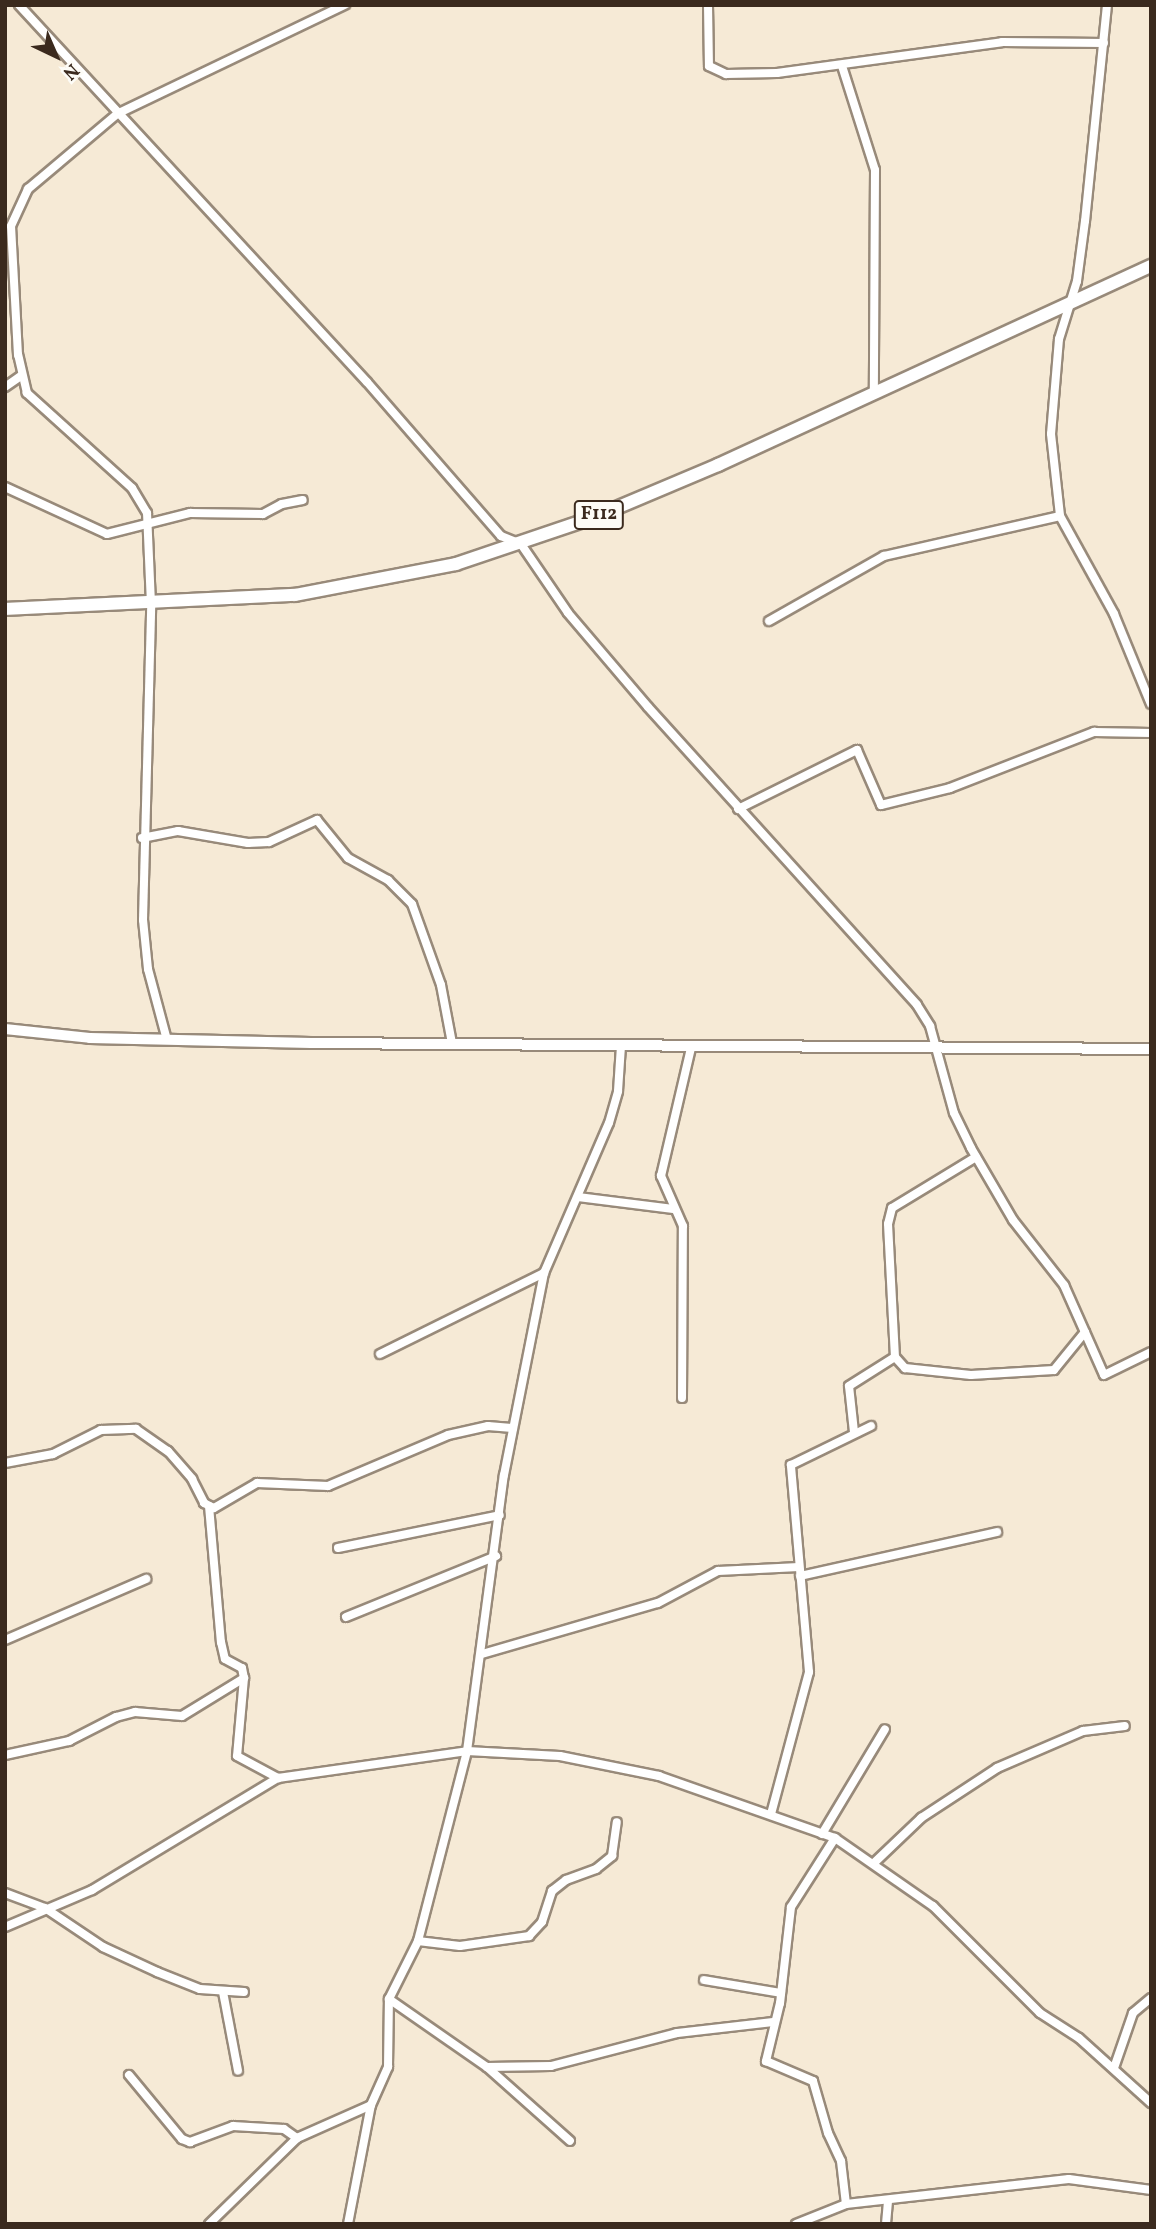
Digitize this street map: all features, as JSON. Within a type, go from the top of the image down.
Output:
[{"type":"main road","name":"F112","points":[[5,609],[295,595],[392,579],[521,544],[719,465],[1151,266]]},
{"type":"main road","points":[[5,1029],[167,1040],[937,1051],[1151,1049]]},
{"type":"street","points":[[19,5],[367,382],[501,536],[521,544],[568,613],[738,809],[917,1005],[930,1026],[954,1113],[976,1157],[1013,1220],[1065,1285],[1104,1375],[1151,1352]]},
{"type":"street","points":[[167,1040],[148,969],[142,838],[151,604],[149,526],[141,500],[132,488],[40,407],[21,376],[17,282],[7,241],[28,188],[117,114],[345,5]]},
{"type":"street","points":[[708,5],[707,60],[712,70],[777,74],[1002,42],[1104,43]]},
{"type":"street","points":[[1107,5],[1084,233],[1077,281],[1059,339],[1051,434],[1060,516],[1114,614],[1151,704]]},
{"type":"street","points":[[842,66],[875,170],[874,394]]},
{"type":"street","points":[[5,387],[21,376]]},
{"type":"street","points":[[5,487],[107,534],[149,526],[190,513],[263,514],[282,504],[303,500]]},
{"type":"street","points":[[769,621],[884,556],[1060,516]]},
{"type":"street","points":[[738,809],[857,750],[881,805],[950,788],[1094,732],[1151,733]]},
{"type":"street","points":[[142,838],[178,831],[248,843],[269,842],[317,820],[348,858],[388,880],[412,904],[440,985],[452,1043]]},
{"type":"street","points":[[348,2224],[372,2105],[388,2067],[389,1999],[418,1941],[467,1751],[513,1427],[544,1273],[609,1123],[618,1091],[621,1046]]},
{"type":"street","points":[[682,1398],[685,1247],[683,1226],[661,1176],[691,1048]]},
{"type":"street","points":[[976,1157],[892,1208],[888,1224],[895,1357],[905,1368],[971,1375],[1054,1370],[1085,1332]]},
{"type":"street","points":[[578,1197],[674,1209]]},
{"type":"street","points":[[380,1354],[544,1273]]},
{"type":"street","points":[[854,1432],[849,1386],[895,1357]]},
{"type":"street","points":[[209,1506],[219,1507],[257,1483],[306,1487],[345,1482],[448,1435],[488,1426],[513,1427]]},
{"type":"street","points":[[771,1814],[809,1672],[791,1465],[871,1426]]},
{"type":"street","points":[[5,1463],[53,1454],[101,1430],[136,1429],[168,1451],[209,1506],[221,1642],[225,1659],[242,1668],[244,1678],[237,1756],[278,1778]]},
{"type":"street","points":[[338,1548],[500,1515]]},
{"type":"street","points":[[482,1654],[658,1603],[718,1571],[799,1571],[997,1532]]},
{"type":"street","points":[[346,1617],[496,1556]]},
{"type":"street","points":[[5,1640],[146,1579]]},
{"type":"street","points":[[5,1755],[69,1741],[116,1717],[135,1712],[182,1716],[244,1678]]},
{"type":"street","points":[[875,1862],[921,1818],[996,1768],[1083,1731],[1125,1726]]},
{"type":"street","points":[[822,1834],[885,1729]]},
{"type":"street","points":[[5,1927],[44,1908],[92,1891],[278,1778],[467,1751],[560,1756],[607,1764],[704,1789],[835,1838],[875,1862],[967,1936],[1040,2013],[1114,2068],[1151,2103]]},
{"type":"street","points":[[418,1941],[460,1945],[529,1936],[542,1922],[552,1891],[566,1880],[596,1870],[612,1856],[617,1822]]},
{"type":"street","points":[[835,1838],[791,1907],[781,1993],[766,2061],[813,2081],[841,2161],[846,2204]]},
{"type":"street","points":[[5,1893],[44,1908],[103,1947],[146,1967],[201,1989],[244,1992]]},
{"type":"street","points":[[704,1980],[781,1993]]},
{"type":"street","points":[[223,1992],[238,2071]]},
{"type":"street","points":[[1114,2068],[1133,2013],[1151,1998]]},
{"type":"street","points":[[389,1999],[487,2067],[570,2141]]},
{"type":"street","points":[[487,2067],[551,2066],[677,2033],[773,2022]]},
{"type":"street","points":[[129,2074],[182,2139],[190,2142],[233,2126],[284,2129],[297,2138]]},
{"type":"street","points":[[209,2224],[297,2138],[372,2105]]},
{"type":"street","points":[[796,2224],[846,2204],[1069,2179],[1151,2189]]},
{"type":"street","points":[[886,2224],[888,2200]]}]
